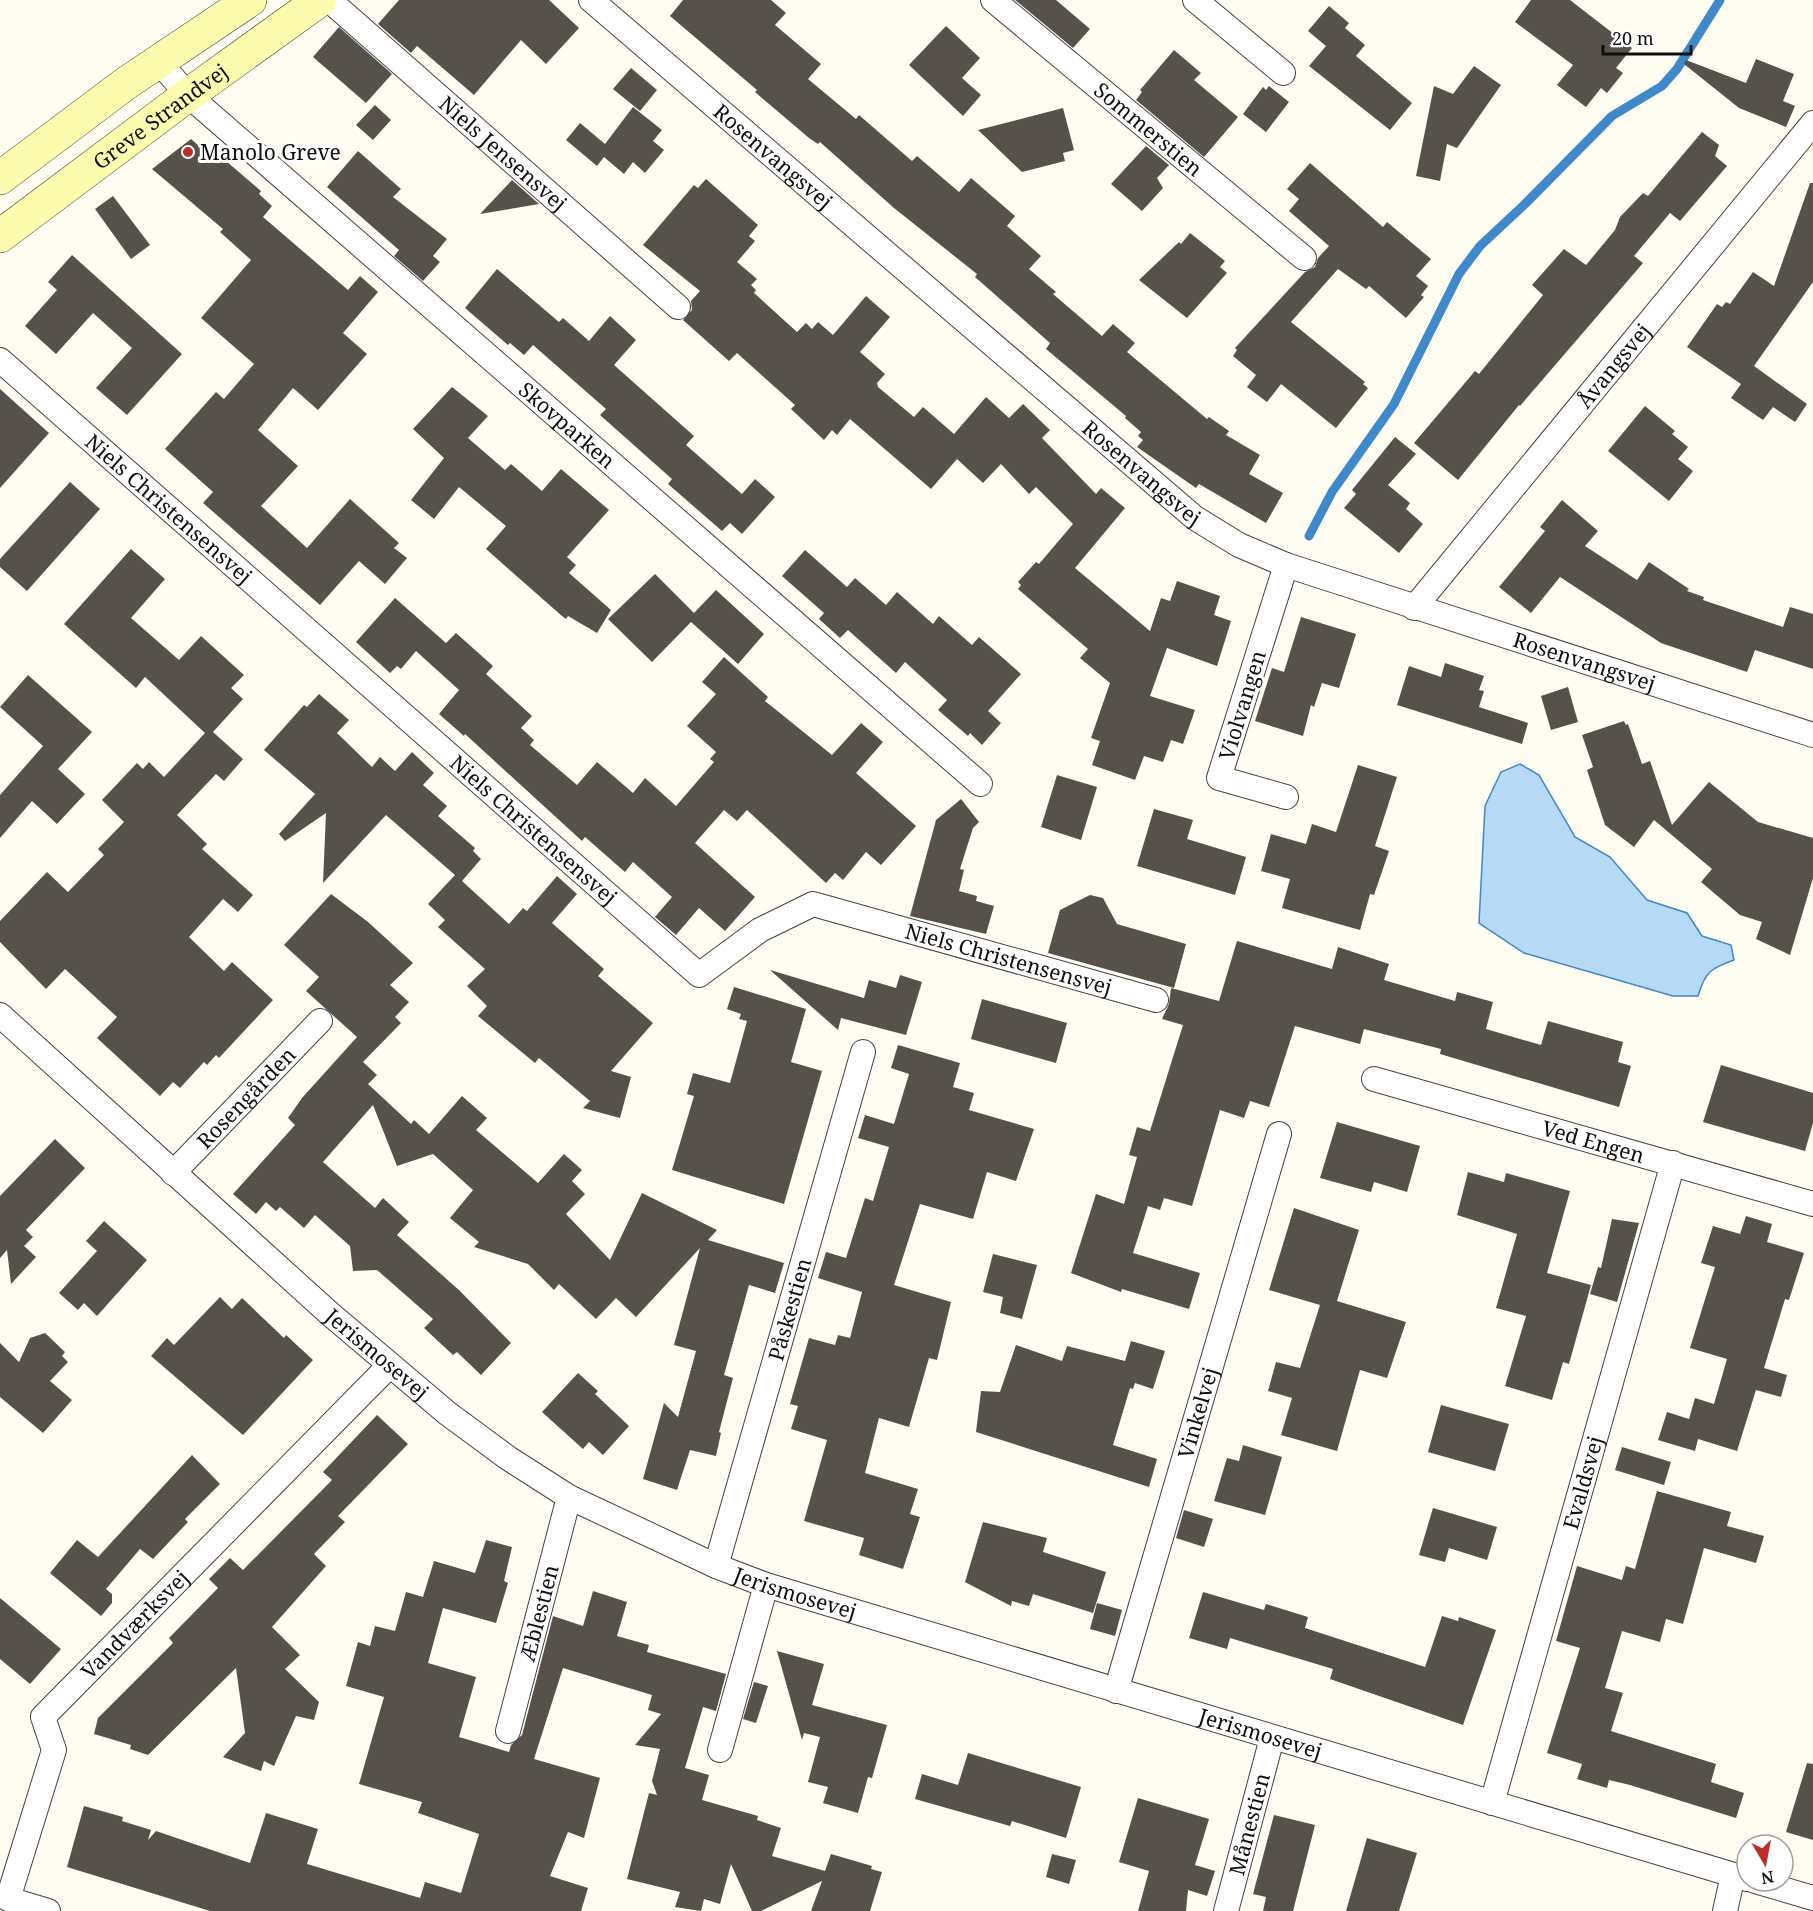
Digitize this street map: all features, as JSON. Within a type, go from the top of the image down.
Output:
[{"type":"main road","name":"Greve Strandvej","points":[[0,178],[158,61],[250,0]]},
{"type":"main road","name":"Greve Strandvej","points":[[0,236],[188,94],[320,0]]},
{"type":"street","name":"Niels Jensensvej","points":[[329,0],[678,307]]},
{"type":"street","name":"Rosenvangsvej","points":[[591,0],[1195,518],[1239,545],[1286,565],[1414,608],[1813,735]]},
{"type":"street","name":"Sommerstien","points":[[993,0],[1304,258]]},
{"type":"street","points":[[1195,0],[1283,73]]},
{"type":"street","name":"Skovparken","points":[[158,61],[188,94],[980,784]]},
{"type":"street","name":"Åvangsvej","points":[[1414,608],[1813,123]]},
{"type":"street","name":"Niels Christensensvej","points":[[0,360],[699,975],[760,930],[813,904],[1156,1000]]},
{"type":"street","name":"Violvangen","points":[[1286,565],[1219,778],[1286,797]]},
{"type":"street","name":"Jerismosevej","points":[[0,1015],[389,1366],[508,1458],[569,1497],[716,1566],[766,1585],[1735,1875]]},
{"type":"street","name":"Rosengården","points":[[173,1173],[320,1021]]},
{"type":"street","name":"Påskestien","points":[[716,1566],[864,1052]]},
{"type":"street","name":"Ved Engen","points":[[1374,1079],[1813,1204]]},
{"type":"street","name":"Vinkelvej","points":[[1116,1691],[1279,1134]]},
{"type":"street","name":"Evaldsvej","points":[[1492,1803],[1673,1163]]},
{"type":"street","name":"Vandværksvej","points":[[48,1911],[8,1899],[54,1750],[43,1718],[389,1366]]},
{"type":"street","name":"Æblestien","points":[[508,1731],[569,1497]]},
{"type":"street","points":[[720,1750],[766,1585]]},
{"type":"street","name":"Månestien","points":[[1226,1911],[1272,1738]]},
{"type":"street","points":[[1725,1911],[1736,1893]]},
{"type":"street","name":"Jerismosevej","points":[[1795,1893],[1813,1898]]},
{"type":"water","points":[[1520,764],[1539,775],[1575,837],[1610,857],[1647,900],[1687,913],[1702,936],[1731,945],[1734,960],[1714,969],[1706,976],[1698,996],[1673,996],[1524,953],[1479,923],[1485,806],[1501,772]]},
{"type":"building","points":[[399,0],[549,0],[579,28],[546,64],[521,40],[474,95],[417,46],[411,53],[378,24]]},
{"type":"building","points":[[683,0],[771,0],[786,13],[775,25],[821,64],[808,79],[856,119],[859,115],[912,161],[917,156],[959,192],[971,178],[1015,216],[1007,226],[1041,256],[1029,269],[1056,292],[1053,294],[1102,336],[1113,324],[1135,343],[1127,352],[1207,419],[1209,417],[1229,431],[1226,435],[1260,455],[1249,474],[1283,493],[1266,523],[1199,484],[1196,488],[1137,447],[1143,440],[1138,436],[1141,432],[1125,418],[1126,416],[1046,349],[1050,343],[975,277],[977,274],[894,208],[820,142],[818,144],[809,138],[670,16]]},
{"type":"building","points":[[1015,0],[1056,0],[1090,29],[1073,48]]},
{"type":"building","points":[[1531,0],[1570,0],[1632,48],[1616,68],[1623,73],[1607,93],[1601,88],[1586,107],[1557,85],[1573,65],[1515,22]]},
{"type":"building","points":[[1329,6],[1349,23],[1345,28],[1365,45],[1356,56],[1412,103],[1390,130],[1309,66],[1326,46],[1308,31]]},
{"type":"building","points":[[946,26],[980,58],[962,78],[981,95],[963,116],[909,65]]},
{"type":"building","points":[[339,27],[392,74],[366,103],[313,57]]},
{"type":"building","points":[[1174,50],[1201,73],[1194,80],[1238,117],[1204,157],[1136,100],[1142,92],[1140,90]]},
{"type":"building","points":[[1756,59],[1794,74],[1783,101],[1795,106],[1786,127],[1739,108],[1684,64],[1686,60],[1746,83]]},
{"type":"building","points":[[1474,66],[1501,85],[1457,148],[1447,144],[1440,181],[1416,176],[1434,86],[1453,94]]},
{"type":"building","points":[[631,68],[657,90],[640,111],[613,89]]},
{"type":"building","points":[[1269,86],[1289,102],[1266,132],[1243,114],[1263,87],[1266,90]]},
{"type":"building","points":[[375,105],[391,120],[373,140],[356,125]]},
{"type":"building","points":[[633,107],[662,130],[653,141],[664,150],[645,173],[633,162],[624,174],[604,157],[597,166],[566,140],[580,123],[605,144]]},
{"type":"building","points":[[1063,108],[1074,150],[1063,153],[1065,161],[1022,172],[978,130]]},
{"type":"building","points":[[1702,132],[1719,145],[1715,156],[1727,166],[1680,221],[1670,213],[1634,256],[1643,263],[1519,405],[1458,480],[1414,443],[1475,371],[1479,374],[1543,295],[1532,285],[1564,249],[1586,265],[1615,230],[1620,217],[1643,193],[1648,196]]},
{"type":"building","points":[[191,139],[215,160],[219,155],[261,191],[259,194],[272,206],[263,217],[348,290],[360,276],[378,292],[343,333],[367,354],[318,410],[293,388],[258,430],[298,466],[261,506],[307,548],[350,499],[399,543],[394,548],[407,558],[385,584],[359,561],[320,605],[203,503],[213,492],[165,449],[216,392],[224,399],[254,364],[201,318],[251,260],[220,232],[223,229],[152,169]]},
{"type":"building","points":[[1146,146],[1169,165],[1157,178],[1163,188],[1142,211],[1111,184]]},
{"type":"building","points":[[358,151],[401,189],[393,197],[447,239],[433,256],[440,262],[423,281],[394,256],[399,250],[327,187]]},
{"type":"building","points":[[1310,163],[1383,227],[1387,222],[1431,259],[1416,276],[1428,286],[1421,295],[1424,297],[1406,318],[1369,286],[1366,289],[1338,269],[1291,322],[1365,382],[1363,384],[1368,388],[1336,428],[1281,384],[1267,402],[1247,387],[1256,375],[1233,356],[1237,350],[1235,348],[1305,272],[1315,267],[1318,258],[1329,246],[1289,211],[1299,199],[1287,189]]},
{"type":"building","points":[[706,179],[758,225],[749,236],[755,241],[737,262],[757,279],[751,285],[756,290],[754,293],[797,332],[806,323],[812,329],[818,322],[833,335],[866,296],[890,317],[860,352],[885,374],[877,383],[878,387],[914,417],[923,407],[954,434],[986,397],[1009,418],[1023,404],[1050,430],[1042,438],[1096,494],[1101,488],[1125,508],[1075,568],[1150,631],[1161,598],[1170,601],[1177,581],[1220,596],[1214,615],[1231,621],[1217,666],[1167,648],[1150,696],[1195,710],[1183,744],[1171,740],[1163,762],[1144,756],[1135,780],[1092,765],[1100,741],[1091,738],[1110,683],[1080,658],[1088,649],[1018,589],[1021,585],[1018,582],[1036,562],[1039,564],[1073,524],[1036,487],[1029,494],[1001,464],[983,483],[957,459],[931,489],[850,419],[837,435],[832,430],[824,440],[791,409],[795,405],[737,353],[729,361],[683,320],[692,310],[691,301],[700,291],[643,245],[694,185],[698,188]]},
{"type":"building","points":[[512,180],[539,204],[480,214]]},
{"type":"building","points":[[1810,183],[1813,183],[1813,282],[1754,366],[1807,404],[1795,422],[1773,407],[1763,420],[1731,398],[1741,384],[1687,347],[1717,304],[1722,307],[1726,302],[1730,304],[1753,272],[1774,286]]},
{"type":"building","points":[[113,196],[150,245],[131,259],[95,209]]},
{"type":"building","points":[[1190,233],[1225,261],[1220,267],[1227,273],[1187,318],[1139,280],[1179,242],[1181,244]]},
{"type":"building","points":[[72,255],[182,354],[127,415],[96,388],[132,348],[93,313],[56,354],[25,326],[57,290],[48,282]]},
{"type":"building","points":[[497,269],[559,322],[563,318],[589,341],[610,316],[636,340],[614,365],[694,436],[686,445],[742,494],[755,479],[775,497],[742,534],[730,523],[722,531],[668,484],[672,479],[600,415],[606,409],[533,345],[524,355],[510,343],[508,345],[465,308]]},
{"type":"building","points":[[452,387],[488,416],[468,438],[505,470],[511,464],[542,491],[561,469],[609,510],[567,557],[576,565],[569,573],[611,610],[597,633],[568,616],[566,619],[562,616],[486,549],[506,526],[459,487],[434,519],[411,500],[444,458],[413,429]]},
{"type":"building","points":[[0,389],[49,433],[0,488]]},
{"type":"building","points":[[1645,406],[1675,431],[1672,434],[1688,447],[1678,459],[1693,471],[1669,501],[1608,451]]},
{"type":"building","points":[[1395,437],[1416,454],[1388,485],[1410,503],[1406,509],[1423,524],[1399,553],[1344,508],[1356,494],[1352,490]]},
{"type":"building","points":[[70,482],[100,509],[27,591],[0,567],[0,559]]},
{"type":"building","points":[[1562,500],[1598,531],[1585,546],[1637,580],[1649,562],[1689,589],[1687,591],[1704,597],[1703,600],[1783,627],[1790,607],[1813,614],[1813,669],[1755,650],[1747,672],[1661,643],[1560,577],[1531,613],[1499,587],[1545,531],[1540,527]]},
{"type":"building","points":[[131,549],[165,579],[131,618],[179,660],[201,636],[244,675],[231,688],[243,699],[213,732],[243,759],[224,781],[216,774],[177,815],[207,844],[202,849],[253,895],[238,912],[223,899],[189,937],[224,971],[232,962],[273,1000],[219,1058],[216,1055],[207,1065],[204,1062],[180,1088],[173,1082],[160,1096],[97,1038],[117,1017],[65,969],[46,989],[0,942],[0,921],[47,872],[68,892],[104,855],[98,849],[124,822],[102,800],[137,763],[143,769],[149,762],[164,777],[205,733],[145,677],[136,688],[64,624]]},
{"type":"building","points":[[805,550],[847,587],[855,578],[886,605],[897,592],[933,624],[939,616],[972,645],[979,637],[1021,674],[988,711],[1001,723],[982,745],[970,733],[968,736],[938,710],[947,700],[905,662],[896,673],[848,630],[840,638],[819,619],[824,613],[782,576]]},
{"type":"building","points":[[655,574],[694,613],[716,590],[764,634],[738,664],[691,622],[652,662],[608,619]]},
{"type":"building","points":[[395,598],[446,643],[456,633],[493,666],[486,674],[532,716],[521,728],[534,740],[530,745],[577,785],[597,762],[633,793],[645,778],[676,806],[714,762],[710,759],[716,752],[687,726],[716,694],[702,682],[724,657],[768,697],[765,701],[832,755],[861,723],[883,742],[856,773],[916,826],[881,865],[866,852],[843,880],[835,873],[826,883],[747,810],[737,821],[724,810],[695,843],[755,897],[725,931],[699,908],[676,935],[655,917],[672,897],[633,862],[625,872],[585,837],[582,841],[465,734],[464,736],[439,714],[459,690],[416,651],[401,669],[397,666],[390,673],[356,642]]},
{"type":"building","points":[[1301,617],[1356,634],[1339,688],[1322,683],[1314,707],[1311,705],[1303,736],[1255,721],[1272,668],[1284,672]]},
{"type":"building","points":[[1445,663],[1484,676],[1479,690],[1484,691],[1479,707],[1528,723],[1522,744],[1397,705],[1409,666],[1441,677]]},
{"type":"building","points":[[28,675],[92,732],[58,769],[85,794],[57,824],[32,801],[0,838],[0,795],[43,746],[0,707]]},
{"type":"building","points":[[1568,687],[1578,722],[1551,730],[1541,696]]},
{"type":"building","points":[[319,694],[349,720],[337,733],[372,767],[380,757],[395,771],[412,752],[434,773],[423,785],[447,806],[438,816],[475,848],[473,851],[481,859],[462,881],[509,924],[523,908],[527,911],[557,876],[577,894],[552,923],[604,969],[598,976],[653,1023],[611,1071],[631,1077],[620,1118],[583,1108],[590,1101],[539,1058],[535,1063],[478,1016],[487,1006],[467,986],[485,969],[438,927],[445,920],[428,904],[455,875],[386,815],[323,883],[326,813],[285,841],[279,834],[315,794],[264,750],[304,705],[307,707]]},
{"type":"building","points":[[1624,721],[1626,725],[1628,724],[1642,764],[1650,761],[1672,825],[1709,782],[1758,822],[1813,838],[1813,878],[1790,955],[1756,939],[1762,922],[1740,915],[1701,882],[1712,869],[1654,820],[1634,847],[1605,825],[1587,770],[1593,767],[1582,735]]},
{"type":"building","points":[[1358,765],[1397,777],[1375,846],[1389,851],[1374,895],[1370,894],[1360,930],[1282,908],[1290,879],[1261,871],[1271,834],[1306,844],[1312,824],[1336,832]]},
{"type":"building","points":[[1057,775],[1097,787],[1081,840],[1041,827]]},
{"type":"building","points":[[961,799],[979,822],[973,828],[960,869],[964,870],[959,891],[977,896],[976,901],[994,906],[986,934],[910,916],[936,820]]},
{"type":"building","points":[[1154,809],[1193,820],[1187,839],[1246,857],[1235,895],[1137,866]]},
{"type":"building","points":[[331,894],[368,922],[413,963],[390,985],[409,1002],[395,1017],[401,1023],[363,1062],[377,1075],[368,1084],[411,1124],[414,1120],[429,1134],[462,1096],[487,1118],[476,1130],[538,1183],[564,1154],[582,1170],[572,1181],[585,1194],[566,1214],[610,1260],[642,1193],[717,1230],[708,1240],[784,1263],[775,1293],[749,1285],[724,1375],[733,1378],[719,1432],[721,1433],[716,1456],[690,1450],[677,1490],[643,1479],[664,1403],[678,1417],[696,1351],[674,1345],[700,1248],[636,1317],[616,1298],[596,1319],[559,1284],[554,1290],[528,1264],[474,1247],[479,1242],[450,1218],[473,1190],[433,1154],[397,1166],[373,1105],[323,1162],[375,1208],[383,1198],[409,1222],[397,1235],[460,1291],[511,1343],[481,1375],[457,1352],[453,1355],[424,1328],[433,1319],[377,1270],[353,1271],[350,1246],[315,1215],[304,1228],[280,1207],[276,1211],[266,1202],[256,1214],[233,1194],[295,1125],[288,1118],[302,1098],[357,1037],[306,991],[319,977],[284,945]]},
{"type":"building","points":[[1090,895],[1103,898],[1117,924],[1186,944],[1174,988],[1048,953],[1060,910]]},
{"type":"building","points":[[1237,941],[1332,969],[1338,947],[1389,964],[1384,980],[1455,1001],[1457,992],[1493,1002],[1486,1029],[1541,1045],[1548,1021],[1623,1042],[1618,1062],[1631,1066],[1619,1107],[1440,1054],[1441,1049],[1364,1029],[1360,1044],[1295,1026],[1269,1107],[1250,1101],[1244,1118],[1220,1110],[1192,1206],[1164,1198],[1160,1210],[1148,1206],[1133,1253],[1200,1273],[1189,1309],[1122,1289],[1121,1292],[1071,1273],[1096,1194],[1124,1204],[1137,1157],[1129,1155],[1137,1127],[1150,1131],[1183,1025],[1162,1019],[1169,1004],[1171,988],[1219,1001]]},
{"type":"building","points":[[770,970],[864,998],[869,980],[896,988],[900,975],[922,982],[906,1035],[841,1018],[838,1030]]},
{"type":"building","points":[[734,987],[806,1009],[791,1062],[822,1071],[784,1204],[672,1170],[694,1096],[687,1094],[693,1073],[730,1083],[747,1021],[739,1019],[741,1014],[727,1009]]},
{"type":"building","points":[[982,999],[1067,1023],[1056,1063],[971,1039]]},
{"type":"building","points":[[898,1045],[960,1063],[953,1087],[974,1093],[969,1110],[1034,1129],[1016,1181],[987,1172],[973,1219],[920,1204],[894,1285],[951,1302],[937,1360],[929,1358],[909,1427],[879,1418],[865,1473],[918,1489],[910,1514],[920,1517],[903,1569],[859,1555],[864,1538],[804,1521],[827,1440],[791,1429],[798,1406],[790,1404],[809,1338],[835,1345],[838,1335],[850,1338],[862,1292],[818,1278],[826,1252],[846,1258],[865,1198],[873,1201],[889,1147],[858,1138],[865,1115],[894,1124],[909,1074],[891,1068]]},
{"type":"building","points":[[1721,1065],[1813,1093],[1813,1123],[1805,1151],[1703,1122]]},
{"type":"building","points":[[1337,1122],[1420,1146],[1407,1192],[1374,1182],[1371,1192],[1320,1178]]},
{"type":"building","points":[[55,1139],[85,1168],[26,1230],[33,1237],[24,1246],[36,1257],[11,1284],[7,1250],[0,1258],[0,1196]]},
{"type":"building","points":[[1468,1172],[1504,1182],[1506,1173],[1570,1191],[1547,1273],[1591,1285],[1569,1364],[1563,1362],[1552,1400],[1505,1386],[1526,1316],[1496,1308],[1517,1234],[1457,1215]]},
{"type":"building","points":[[1294,1208],[1359,1230],[1337,1301],[1406,1322],[1387,1378],[1360,1370],[1337,1451],[1281,1435],[1292,1398],[1268,1391],[1276,1362],[1300,1368],[1320,1305],[1269,1290]]},
{"type":"building","points":[[1746,1216],[1772,1224],[1767,1242],[1804,1253],[1789,1300],[1785,1299],[1764,1368],[1787,1375],[1781,1397],[1756,1390],[1737,1451],[1698,1439],[1695,1451],[1658,1440],[1667,1412],[1689,1419],[1695,1398],[1714,1404],[1727,1359],[1690,1348],[1715,1267],[1701,1263],[1713,1226],[1740,1234]]},
{"type":"building","points":[[1612,1219],[1639,1223],[1617,1302],[1590,1294],[1598,1267],[1601,1268]]},
{"type":"building","points":[[104,1221],[147,1260],[97,1316],[84,1303],[78,1310],[59,1293],[97,1251],[86,1241]]},
{"type":"building","points":[[993,1254],[1037,1265],[1022,1319],[1000,1313],[1003,1297],[983,1292]]},
{"type":"building","points":[[220,1297],[232,1309],[242,1298],[284,1338],[286,1335],[313,1360],[243,1435],[151,1356],[167,1338],[174,1345]]},
{"type":"building","points":[[45,1333],[65,1352],[62,1356],[68,1362],[50,1381],[72,1400],[43,1433],[0,1397],[0,1343],[19,1362],[30,1338]]},
{"type":"building","points":[[1131,1341],[1165,1351],[1153,1389],[1135,1383],[1133,1389],[1130,1388],[1113,1445],[1157,1459],[1149,1487],[976,1432],[981,1391],[1000,1392],[1016,1345],[1062,1361],[1067,1346],[1125,1361]]},
{"type":"building","points":[[578,1373],[598,1391],[595,1394],[629,1426],[603,1455],[589,1442],[583,1449],[542,1412]]},
{"type":"building","points":[[1441,1405],[1509,1424],[1495,1471],[1428,1452]]},
{"type":"building","points":[[377,1415],[408,1444],[338,1516],[345,1522],[314,1554],[326,1566],[272,1627],[300,1655],[285,1669],[319,1702],[314,1720],[296,1716],[274,1766],[264,1761],[261,1771],[223,1757],[245,1733],[236,1668],[148,1755],[130,1749],[131,1745],[94,1734],[98,1718],[173,1643],[169,1638],[218,1588],[209,1579],[230,1558],[243,1570],[332,1480],[323,1472]]},
{"type":"building","points":[[1243,1445],[1282,1457],[1265,1515],[1214,1501],[1227,1458],[1239,1461]]},
{"type":"building","points":[[1622,1447],[1671,1462],[1664,1485],[1615,1470]]},
{"type":"building","points":[[192,1455],[220,1484],[185,1519],[188,1522],[153,1559],[140,1549],[106,1589],[112,1594],[112,1603],[101,1616],[50,1573],[77,1540],[98,1557]]},
{"type":"building","points":[[1657,1491],[1731,1512],[1727,1526],[1764,1536],[1756,1563],[1704,1548],[1683,1624],[1666,1619],[1660,1642],[1622,1631],[1605,1688],[1623,1693],[1611,1731],[1716,1764],[1711,1782],[1744,1793],[1736,1818],[1630,1785],[1609,1780],[1607,1788],[1577,1779],[1582,1764],[1547,1753],[1580,1648],[1556,1641],[1577,1566],[1622,1580],[1626,1566],[1635,1569]]},
{"type":"building","points":[[1433,1508],[1497,1527],[1487,1560],[1449,1548],[1445,1562],[1419,1555]]},
{"type":"building","points":[[1184,1510],[1213,1519],[1204,1547],[1176,1538]]},
{"type":"building","points":[[983,1522],[1047,1538],[1043,1552],[1106,1572],[1093,1613],[1033,1594],[1029,1606],[1012,1601],[1011,1606],[965,1582]]},
{"type":"building","points":[[486,1540],[512,1547],[504,1581],[508,1583],[496,1623],[443,1608],[428,1663],[476,1677],[459,1737],[509,1752],[511,1745],[522,1735],[553,1616],[583,1626],[593,1591],[627,1602],[617,1636],[649,1645],[647,1652],[726,1674],[716,1711],[703,1707],[685,1768],[709,1775],[702,1800],[758,1816],[757,1820],[781,1828],[772,1856],[825,1871],[831,1854],[872,1866],[871,1869],[882,1872],[870,1911],[811,1911],[822,1881],[761,1911],[752,1911],[731,1864],[720,1904],[704,1899],[701,1911],[675,1907],[680,1892],[627,1879],[649,1793],[657,1795],[652,1781],[660,1749],[635,1745],[661,1714],[648,1710],[652,1695],[563,1668],[534,1759],[600,1778],[584,1838],[568,1832],[550,1876],[588,1888],[581,1911],[210,1911],[67,1867],[84,1806],[123,1817],[122,1821],[151,1830],[148,1840],[156,1831],[250,1863],[266,1813],[318,1829],[307,1864],[420,1898],[425,1882],[461,1893],[479,1834],[418,1813],[422,1802],[359,1784],[384,1697],[346,1686],[358,1642],[370,1646],[375,1626],[395,1631],[406,1592],[423,1597],[434,1561],[475,1573]]},
{"type":"building","points":[[1203,1592],[1264,1610],[1266,1604],[1308,1617],[1305,1628],[1425,1667],[1442,1616],[1458,1621],[1459,1617],[1496,1630],[1463,1725],[1330,1679],[1333,1669],[1230,1638],[1227,1649],[1189,1638]]},
{"type":"building","points":[[0,1598],[61,1649],[30,1684],[0,1659]]},
{"type":"building","points":[[1097,1603],[1122,1610],[1115,1636],[1090,1629]]},
{"type":"building","points":[[777,1651],[824,1664],[812,1705],[887,1725],[872,1778],[868,1777],[858,1813],[823,1803],[828,1787],[808,1782],[820,1737],[804,1733],[802,1740]]},
{"type":"building","points":[[754,1682],[768,1686],[756,1723],[743,1719]]},
{"type":"building","points":[[968,1753],[1081,1787],[1066,1838],[1012,1821],[1010,1826],[915,1799],[922,1774],[958,1785]]},
{"type":"building","points":[[1807,1763],[1813,1764],[1813,1840],[1786,1832]]},
{"type":"building","points":[[1138,1798],[1209,1819],[1195,1865],[1215,1871],[1207,1896],[1188,1890],[1186,1911],[1138,1911],[1149,1871],[1119,1862]]},
{"type":"building","points":[[1274,1815],[1315,1825],[1293,1911],[1263,1911],[1266,1897],[1253,1894]]},
{"type":"building","points":[[1367,1838],[1417,1853],[1399,1911],[1346,1911]]},
{"type":"building","points":[[1052,1854],[1076,1860],[1069,1884],[1046,1877]]},
{"type":"waterway","points":[[1309,536],[1332,492],[1394,404],[1459,274],[1480,246],[1612,116],[1662,86],[1677,69],[1720,0]]},
{"type":"place","name":"Manolo Greve","points":[[188,152]]}]
